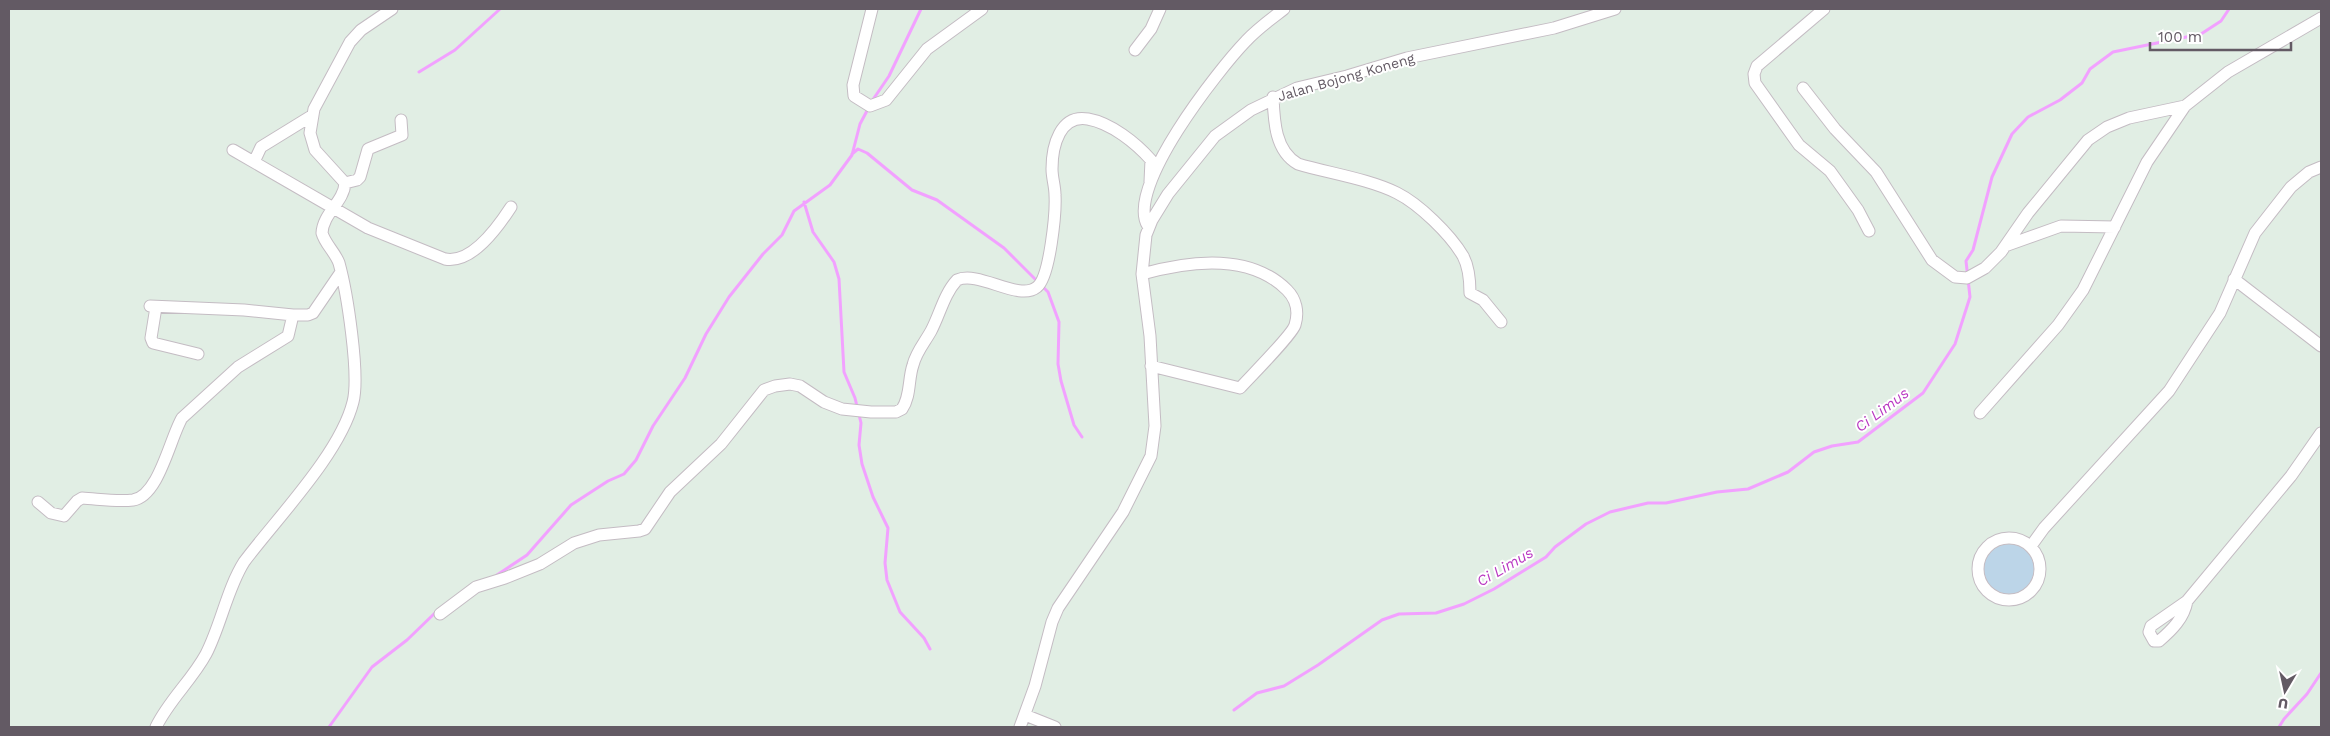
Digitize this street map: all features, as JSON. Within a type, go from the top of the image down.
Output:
[{"type":"street","points":[[345,182],[315,150],[310,133],[313,115],[319,98],[350,42],[362,30],[392,9]]},
{"type":"street","points":[[872,9],[853,85],[853,94],[868,106],[876,106],[886,100],[927,49],[982,9]]},
{"type":"street","points":[[1134,50],[1151,29],[1160,9]]},
{"type":"street","points":[[1150,182],[1184,121],[1213,80],[1247,40],[1284,9]]},
{"type":"street","name":"Jalan Bojong Koneng","points":[[1142,274],[1144,245],[1148,226],[1168,194],[1215,136],[1235,120],[1273,97],[1297,88],[1347,76],[1407,58],[1554,28],[1614,9]]},
{"type":"street","points":[[1824,9],[1758,66],[1754,79],[1799,146],[1830,171],[1858,210],[1869,231]]},
{"type":"street","points":[[1980,413],[2058,324],[2083,290],[2147,162],[2186,106],[2228,72],[2321,18]]},
{"type":"street","points":[[1803,88],[1835,128],[1876,172],[1932,260],[1955,277],[1967,278],[1985,268],[2088,140],[2107,127],[2129,118],[2186,106]]},
{"type":"street","points":[[1273,97],[1276,127],[1284,154],[1298,164],[1397,193],[1415,205],[1451,240],[1463,257],[1468,271],[1470,293],[1483,300],[1501,322]]},
{"type":"street","points":[[254,162],[261,147],[313,115]]},
{"type":"street","points":[[440,614],[476,587],[540,564],[574,543],[599,535],[645,529],[670,492],[721,444],[764,390],[790,384],[800,386],[824,402],[842,410],[896,412],[902,409],[908,397],[912,366],[916,355],[931,331],[945,298],[957,280],[970,277],[1017,290],[1028,291],[1042,283],[1055,199],[1052,167],[1054,145],[1057,137],[1068,122],[1080,118],[1094,120],[1130,141],[1151,160],[1150,182],[1144,216],[1148,226]]},
{"type":"street","points":[[345,182],[360,178],[368,149],[402,135],[401,120]]},
{"type":"street","points":[[233,150],[332,208],[397,241],[453,260],[461,258],[483,243],[500,225],[512,207]]},
{"type":"street","points":[[2031,546],[2044,528],[2169,391],[2220,313],[2255,233],[2291,187],[2319,170]]},
{"type":"street","points":[[156,727],[206,654],[244,562],[320,465],[349,415],[356,386],[347,305],[338,260],[322,233],[322,226],[342,195],[345,182]]},
{"type":"street","points":[[2004,246],[2061,226],[2114,228]]},
{"type":"street","points":[[1020,727],[1040,670],[1052,622],[1058,608],[1123,512],[1151,456],[1155,426],[1151,366],[1150,336],[1142,274],[1183,264],[1208,262],[1230,264],[1258,271],[1280,283],[1293,297],[1298,312],[1295,327],[1240,388],[1151,366]]},
{"type":"street","points":[[198,354],[153,343],[153,306],[308,315],[313,313],[341,272]]},
{"type":"street","points":[[2234,279],[2321,346]]},
{"type":"street","points":[[38,502],[51,513],[64,516],[82,498],[135,500],[143,496],[150,490],[158,474],[176,428],[182,418],[238,367],[288,336],[293,315]]},
{"type":"street","points":[[2187,601],[2291,476],[2321,433]]},
{"type":"street","points":[[2011,537],[2031,546],[2039,559],[2040,574],[2038,581],[2029,593],[2023,597],[2008,600],[2000,599],[1987,591],[1979,578],[1978,563],[1980,556],[1989,544],[1996,540],[2011,537]]},
{"type":"street","points":[[1025,715],[1055,727]]},
{"type":"shaded area","points":[[2004,544],[2014,544],[2027,551],[2034,564],[2034,574],[2027,587],[2014,594],[2004,594],[1995,590],[1988,583],[1984,574],[1984,564],[1988,555],[1995,548]]},
{"type":"waterway","points":[[419,72],[455,50],[500,9]]},
{"type":"waterway","points":[[872,101],[889,76],[921,9]]},
{"type":"waterway","name":"Ci Limus","points":[[1234,710],[1257,693],[1284,686],[1318,665],[1382,620],[1399,614],[1436,613],[1464,604],[1494,589],[1546,557],[1555,547],[1586,524],[1610,512],[1648,503],[1666,503],[1717,492],[1748,489],[1788,472],[1814,452],[1832,446],[1858,442],[1923,393],[1955,344],[1970,297],[1966,261],[1973,250],[1992,177],[2012,134],[2028,117],[2060,100],[2082,83],[2090,69],[2113,52],[2201,34],[2221,21],[2229,9]]},
{"type":"waterway","points":[[497,575],[527,555],[571,505],[608,481],[624,474],[636,460],[653,426],[685,378],[706,334],[729,297],[763,254],[782,235],[794,211],[830,185],[852,155],[860,124],[869,107]]},
{"type":"waterway","points":[[852,154],[858,149],[867,153],[912,190],[937,200],[1004,248],[1048,292],[1059,322],[1058,364],[1061,381],[1074,425],[1082,437]]},
{"type":"waterway","points":[[804,202],[813,232],[834,262],[839,279],[844,372],[855,398],[861,423],[859,445],[862,464],[873,497],[888,528],[885,563],[887,580],[900,612],[924,638],[930,649]]},
{"type":"waterway","points":[[329,727],[372,667],[407,640],[436,612]]},
{"type":"waterway","points":[[2279,727],[2307,694],[2321,673]]}]
